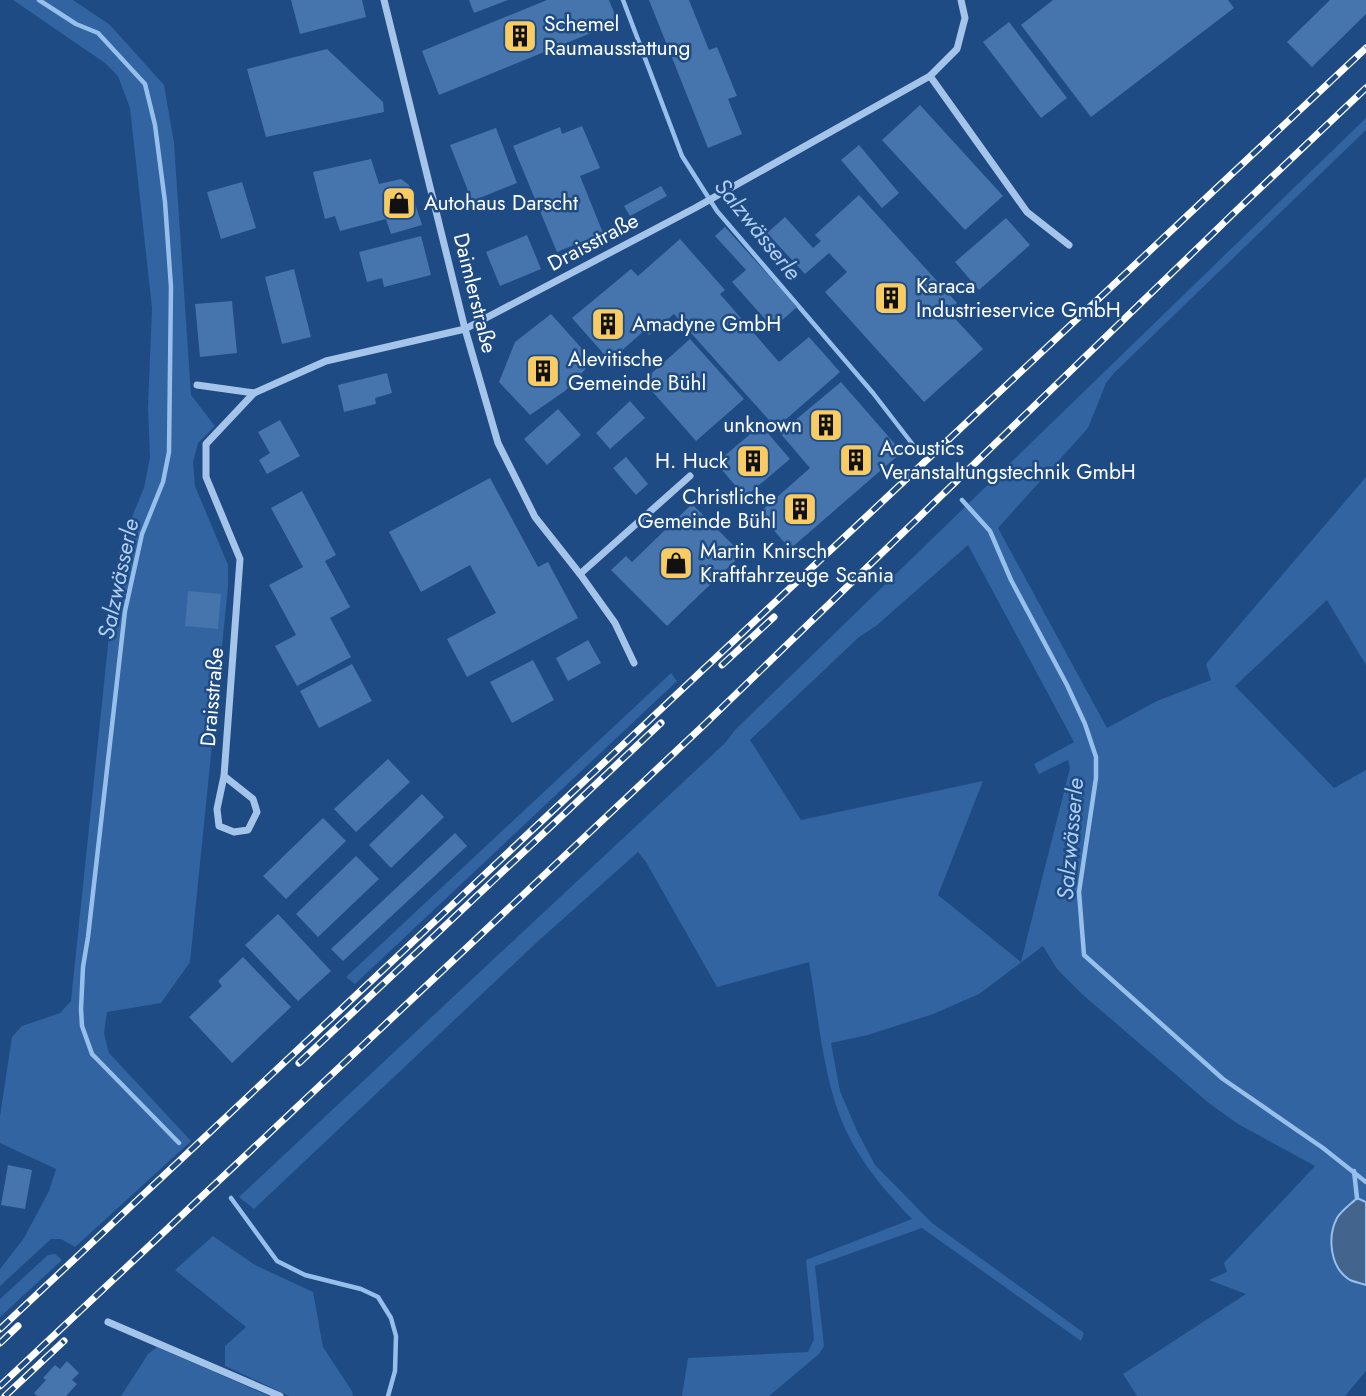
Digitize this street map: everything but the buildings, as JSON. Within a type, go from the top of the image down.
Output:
[{"type":"street","name":"Daimlerstraße","points":[[383,0],[465,329],[498,443],[535,517],[615,623],[634,663]]},
{"type":"street","name":"Draisstraße","points":[[223,776],[253,799],[257,812],[248,830],[234,832],[219,826],[217,808],[223,776],[240,559],[206,477],[206,444],[254,393],[326,361],[465,329],[695,208],[930,76],[957,49],[965,18],[961,0]]},
{"type":"street","points":[[930,76],[1027,212],[1069,245]]},
{"type":"street","points":[[197,385],[254,393]]},
{"type":"street","points":[[580,574],[690,476]]},
{"type":"street","points":[[107,1322],[280,1396]]},
{"type":"shaded area","points":[[13,0],[73,0],[110,25],[164,85],[174,143],[191,395],[215,426],[198,443],[193,462],[195,486],[228,565],[228,587],[190,962],[161,1003],[107,1012],[104,1033],[109,1053],[191,1141],[75,1247],[61,1239],[51,1239],[0,1286],[0,1269],[24,1238],[49,1191],[56,1169],[0,1143],[0,1116],[12,1037],[22,1026],[60,1013],[71,1001],[116,568],[122,541],[144,488],[150,457],[148,407],[152,308],[130,108],[118,76],[105,63]]},
{"type":"shaded area","points":[[1366,118],[1366,130],[1114,373],[1106,383],[1088,428],[998,528],[1107,728],[1157,701],[1211,680],[1206,664],[1366,477],[1366,665],[1327,600],[1235,686],[1334,788],[1366,770],[1366,1371],[1345,1396],[1137,1396],[1123,1374],[1246,1294],[1209,1280],[1227,1272],[1224,1263],[1315,1166],[1238,1124],[1210,1104],[1083,995],[1057,969],[1043,946],[979,994],[933,1014],[868,1035],[831,1043],[840,1091],[875,1165],[932,1223],[1084,1333],[1081,1341],[922,1228],[815,1266],[824,1346],[819,1354],[769,1396],[682,1396],[688,1358],[808,1352],[814,1339],[806,1260],[912,1219],[873,1175],[843,1124],[826,1066],[809,962],[717,987],[638,852],[536,943],[254,1209],[239,1197],[725,743],[735,730]],"holes":[[[968,545],[1074,742],[1034,764],[1039,774],[1068,760],[1070,768],[1021,962],[938,895],[983,781],[801,820],[750,740],[859,637],[876,626]]]},
{"type":"shaded area","points":[[671,673],[677,681],[355,984],[346,977]]},
{"type":"shaded area","points":[[1357,1198],[1366,1202],[1366,1285],[1343,1275],[1334,1260],[1331,1243],[1337,1218]]},
{"type":"shaded area","points":[[213,1236],[255,1265],[313,1292],[323,1347],[353,1396],[289,1396],[225,1366],[225,1346],[246,1327],[175,1270]]},
{"type":"shaded area","points":[[55,1254],[62,1260],[0,1317],[0,1299],[48,1255]]},
{"type":"shaded area","points":[[157,1347],[269,1396],[121,1396],[148,1354]]},
{"type":"waterway","name":"Salzwässerle","points":[[39,0],[76,24],[98,33],[145,84],[155,125],[165,202],[171,287],[169,452],[163,482],[142,534],[125,611],[83,967],[81,1009],[82,1026],[92,1054],[179,1143]]},
{"type":"waterway","name":"Salzwässerle","points":[[623,0],[682,156],[717,211],[873,393],[917,450]]},
{"type":"waterway","name":"Salzwässerle","points":[[962,500],[990,531],[1011,580],[1067,685],[1085,724],[1096,757],[1096,778],[1079,892],[1084,955],[1223,1079],[1323,1148],[1366,1182]]},
{"type":"waterway","name":"Salzwässerle","points":[[1354,1171],[1357,1198]]},
{"type":"waterway","name":"Salzwässerle","points":[[231,1198],[277,1261],[305,1275],[361,1289],[378,1297],[391,1318],[396,1336],[395,1371],[388,1396]]},
{"type":"railway","points":[[0,1329],[1366,48]]},
{"type":"railway","points":[[0,1386],[705,724],[1366,88]]},
{"type":"railway","points":[[722,665],[774,617]]},
{"type":"railway","points":[[299,1063],[661,723]]},
{"type":"railway","points":[[0,1343],[18,1326]]},
{"type":"railway","points":[[5,1396],[64,1341]]},
{"type":"place","name":"Schemel Raumausstattung","points":[[520,36]]},
{"type":"place","name":"Autohaus Darscht","points":[[399,203]]},
{"type":"place","name":"Karaca Industrieservice GmbH","points":[[891,298]]},
{"type":"place","name":"Amadyne GmbH","points":[[608,324]]},
{"type":"place","name":"Alevitische Gemeinde Bühl","points":[[543,371]]},
{"type":"place","name":"unknown","points":[[826,425]]},
{"type":"place","name":"Acoustics Veranstaltungstechnik GmbH","points":[[856,460]]},
{"type":"place","name":"H. Huck","points":[[753,461]]},
{"type":"place","name":"Christliche Gemeinde Bühl","points":[[800,509]]},
{"type":"place","name":"Martin Knirsch Kraftfahrzeuge Scania","points":[[676,563]]}]
